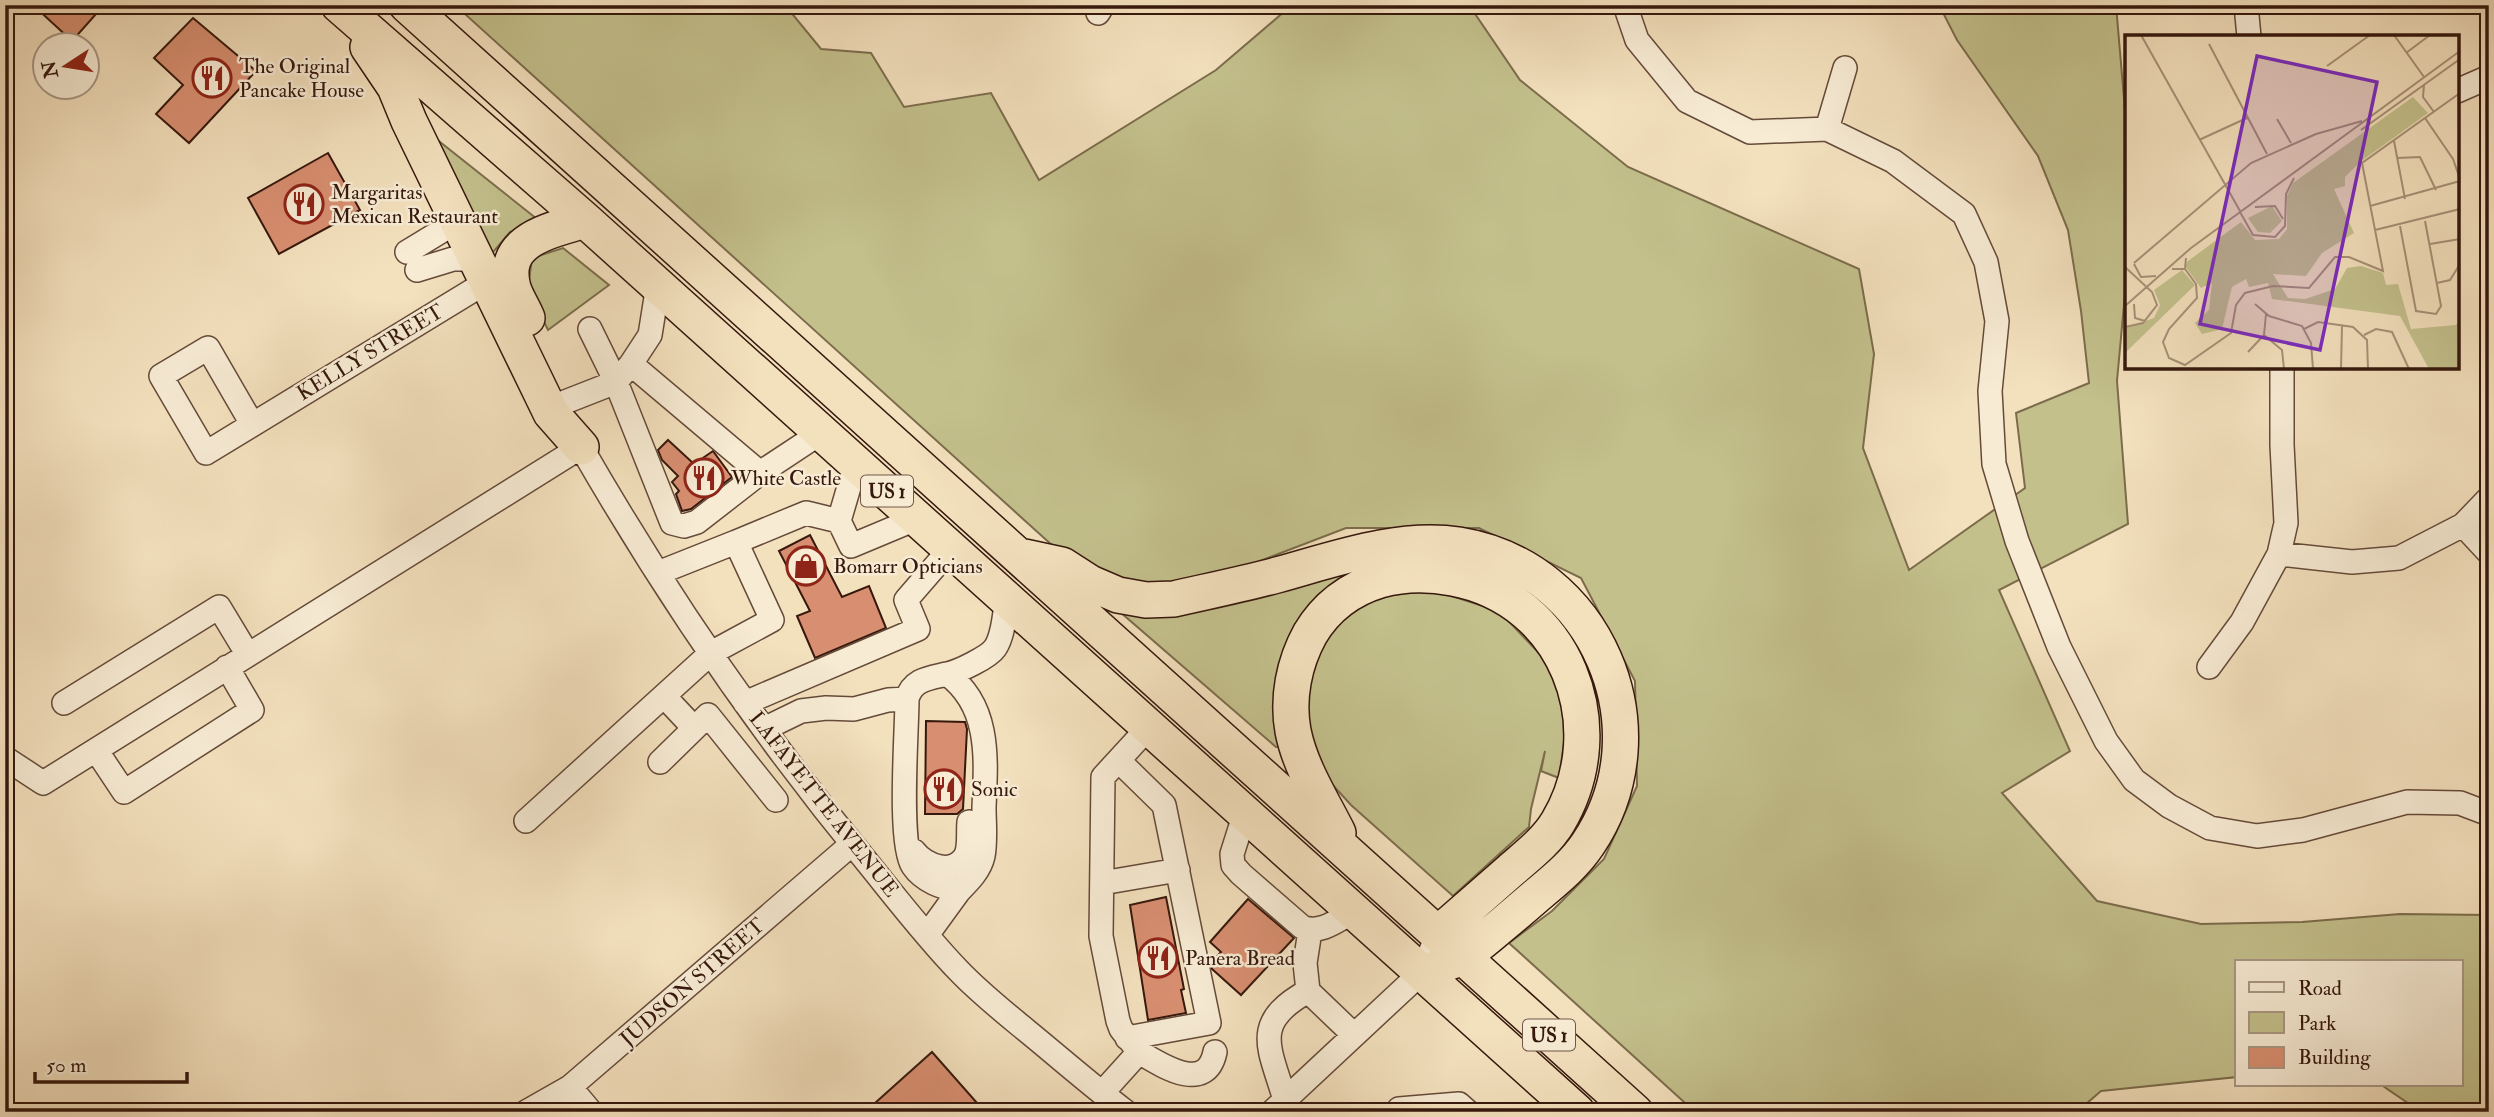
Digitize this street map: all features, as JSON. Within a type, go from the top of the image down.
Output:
[{"type":"highway","name":"US 1","points":[[407,5],[1635,1112]]},
{"type":"highway","name":"US 1","points":[[344,10],[658,285],[1577,1112]]},
{"type":"highway","points":[[344,10],[395,87],[551,413],[581,447]]},
{"type":"highway","points":[[581,447],[559,383],[513,289],[510,267],[518,250],[529,239],[585,220]]},
{"type":"highway","points":[[1018,556],[1062,565],[1090,583],[1118,595],[1146,600],[1174,599],[1358,553],[1430,543],[1471,548],[1510,561],[1537,576],[1579,615],[1611,674],[1618,701],[1619,760],[1603,817],[1572,866],[1463,957],[1422,972]]},
{"type":"highway","points":[[1347,852],[1305,767],[1293,730],[1295,671],[1315,625],[1341,599],[1370,583],[1394,576],[1416,573],[1441,576],[1469,581],[1494,591],[1538,624],[1553,641],[1569,669],[1583,724],[1582,756],[1569,803],[1540,845],[1438,934]]},
{"type":"street","points":[[1625,5],[1637,40],[1687,101],[1750,132],[1827,129],[1893,161],[1964,214],[1986,262],[1997,321],[1990,391],[1994,464],[2017,541],[2059,647],[2106,741],[2134,780],[2169,806],[2210,828],[2257,836],[2303,830],[2407,802],[2460,803],[2489,814]]},
{"type":"street","points":[[2246,5],[2249,35]]},
{"type":"street","points":[[1827,129],[1845,68]]},
{"type":"street","points":[[2459,90],[2489,77]]},
{"type":"street","points":[[458,221],[412,261],[453,259],[482,270]]},
{"type":"street","name":"KELLY STREET","points":[[252,424],[208,348],[161,376],[206,453],[252,424],[482,270]]},
{"type":"street","points":[[565,402],[616,382],[631,364],[650,335],[658,285]]},
{"type":"street","points":[[590,329],[616,382],[672,523],[684,526],[697,522],[760,473],[822,432]]},
{"type":"street","points":[[631,364],[760,473]]},
{"type":"street","points":[[2209,667],[2242,622],[2278,554],[2287,523],[2282,445],[2282,369]]},
{"type":"street","points":[[5,758],[43,783],[581,447]]},
{"type":"street","name":"LAFAYETTE AVENUE","points":[[581,447],[617,510],[711,653],[789,763],[852,844],[961,973],[1126,1112]]},
{"type":"street","points":[[856,463],[839,521],[851,546],[918,518]]},
{"type":"street","points":[[2278,554],[2352,562],[2399,558],[2462,525],[2489,498]]},
{"type":"street","points":[[658,573],[806,513],[839,521]]},
{"type":"street","points":[[2462,525],[2489,553]]},
{"type":"street","points":[[526,821],[711,653],[772,620],[736,542]]},
{"type":"street","points":[[720,731],[747,705],[918,629],[906,600],[951,548]]},
{"type":"street","points":[[959,891],[937,886],[913,866],[907,854],[907,699],[912,687],[919,682],[947,674],[991,654],[1001,632],[1007,599]]},
{"type":"street","points":[[64,703],[219,607],[248,654]]},
{"type":"street","points":[[96,750],[124,792],[252,710],[227,667]]},
{"type":"street","points":[[927,935],[971,879],[983,855],[986,745],[979,718],[964,690],[947,674]]},
{"type":"street","points":[[664,696],[694,728]]},
{"type":"street","points":[[764,729],[802,711],[853,709],[888,700],[907,699]]},
{"type":"street","points":[[660,762],[708,715],[770,792],[789,763]]},
{"type":"street","points":[[905,840],[918,856],[935,866],[952,866],[965,855],[968,850],[972,741],[979,718]]},
{"type":"street","points":[[1148,728],[1103,777],[1103,948],[1118,1021],[1133,1045],[1177,1073],[1187,1075],[1205,1071],[1215,1052]]},
{"type":"street","points":[[1102,1093],[1133,1045],[1209,1023],[1164,804],[1119,761]]},
{"type":"street","points":[[1245,813],[1232,854],[1233,865],[1301,927],[1310,931],[1319,930],[1354,911]]},
{"type":"street","name":"JUDSON STREET","points":[[526,1112],[570,1087],[852,844]]},
{"type":"street","points":[[1102,884],[1178,870]]},
{"type":"street","points":[[1310,931],[1305,963],[1308,991],[1354,1035]]},
{"type":"street","points":[[1279,1106],[1422,972],[1438,934]]},
{"type":"street","points":[[1279,1106],[1267,1032],[1271,1021],[1295,998],[1308,991]]},
{"type":"street","points":[[570,1087],[591,1112]]},
{"type":"street","points":[[1397,1112],[1399,1109],[1459,1104],[1468,1112]]},
{"type":"green space","points":[[455,5],[785,5],[821,49],[871,53],[904,107],[991,93],[1039,180],[1216,70],[1292,5],[1469,5],[1520,80],[1628,167],[1859,269],[1874,354],[1863,448],[1909,570],[2025,488],[2016,413],[2089,383],[2068,230],[2038,156],[1957,40],[1939,5],[2116,5],[2125,110],[2125,294],[2117,381],[2128,524],[1999,590],[2070,751],[2002,793],[2097,901],[2201,924],[2302,922],[2400,914],[2489,915],[2489,1112],[2421,1112],[2383,1086],[2462,1086],[2462,960],[2235,960],[2235,1077],[2101,1091],[2086,1104],[2095,1112],[1695,1112],[1509,943],[1552,911],[1604,859],[1637,786],[1635,681],[1581,578],[1479,528],[1346,528],[1239,569],[1182,584],[1110,583],[1064,556]]},
{"type":"green space","points":[[430,134],[537,219],[510,232],[489,257]]},
{"type":"green space","points":[[563,248],[609,285],[548,330],[528,288],[532,258]]},
{"type":"green space","points":[[1372,566],[1326,596],[1283,746],[1276,747],[1119,611]]},
{"type":"green space","points":[[1423,587],[1499,611],[1553,668],[1568,715],[1559,778],[1541,771],[1545,751],[1529,827],[1453,896],[1351,805],[1329,781],[1304,723],[1309,662],[1335,619],[1376,595]]},
{"type":"building","points":[[33,5],[104,5],[80,32],[62,32]]},
{"type":"building","name":"The Original Pancake House","points":[[193,18],[256,71],[189,143],[156,114],[183,85],[154,58]]},
{"type":"building","name":"Margaritas Mexican Restaurant","points":[[328,153],[360,210],[279,254],[248,198]]},
{"type":"building","name":"White Castle","points":[[668,440],[694,464],[713,451],[732,477],[691,509],[682,511],[676,494],[679,491],[672,482],[678,476],[662,460],[658,450]]},
{"type":"building","points":[[810,535],[842,597],[869,586],[886,628],[815,658],[797,616],[810,611],[779,551]]},
{"type":"building","name":"Sonic","points":[[926,721],[965,722],[967,729],[963,809],[957,814],[925,814]]},
{"type":"building","name":"Panera Bread","points":[[1166,897],[1184,989],[1181,990],[1186,1013],[1148,1020],[1130,905]]},
{"type":"building","points":[[1248,899],[1294,938],[1241,995],[1212,969],[1211,963],[1221,952],[1210,942]]},
{"type":"building","points":[[932,1052],[985,1112],[865,1112]]},
{"type":"place","name":"The Original Pancake House","points":[[212,78]]},
{"type":"place","name":"Margaritas Mexican Restaurant","points":[[304,204]]},
{"type":"place","name":"White Castle","points":[[704,478]]},
{"type":"place","name":"Bomarr Opticians","points":[[806,566]]},
{"type":"place","name":"Sonic","points":[[944,789]]},
{"type":"place","name":"Panera Bread","points":[[1158,958]]}]
